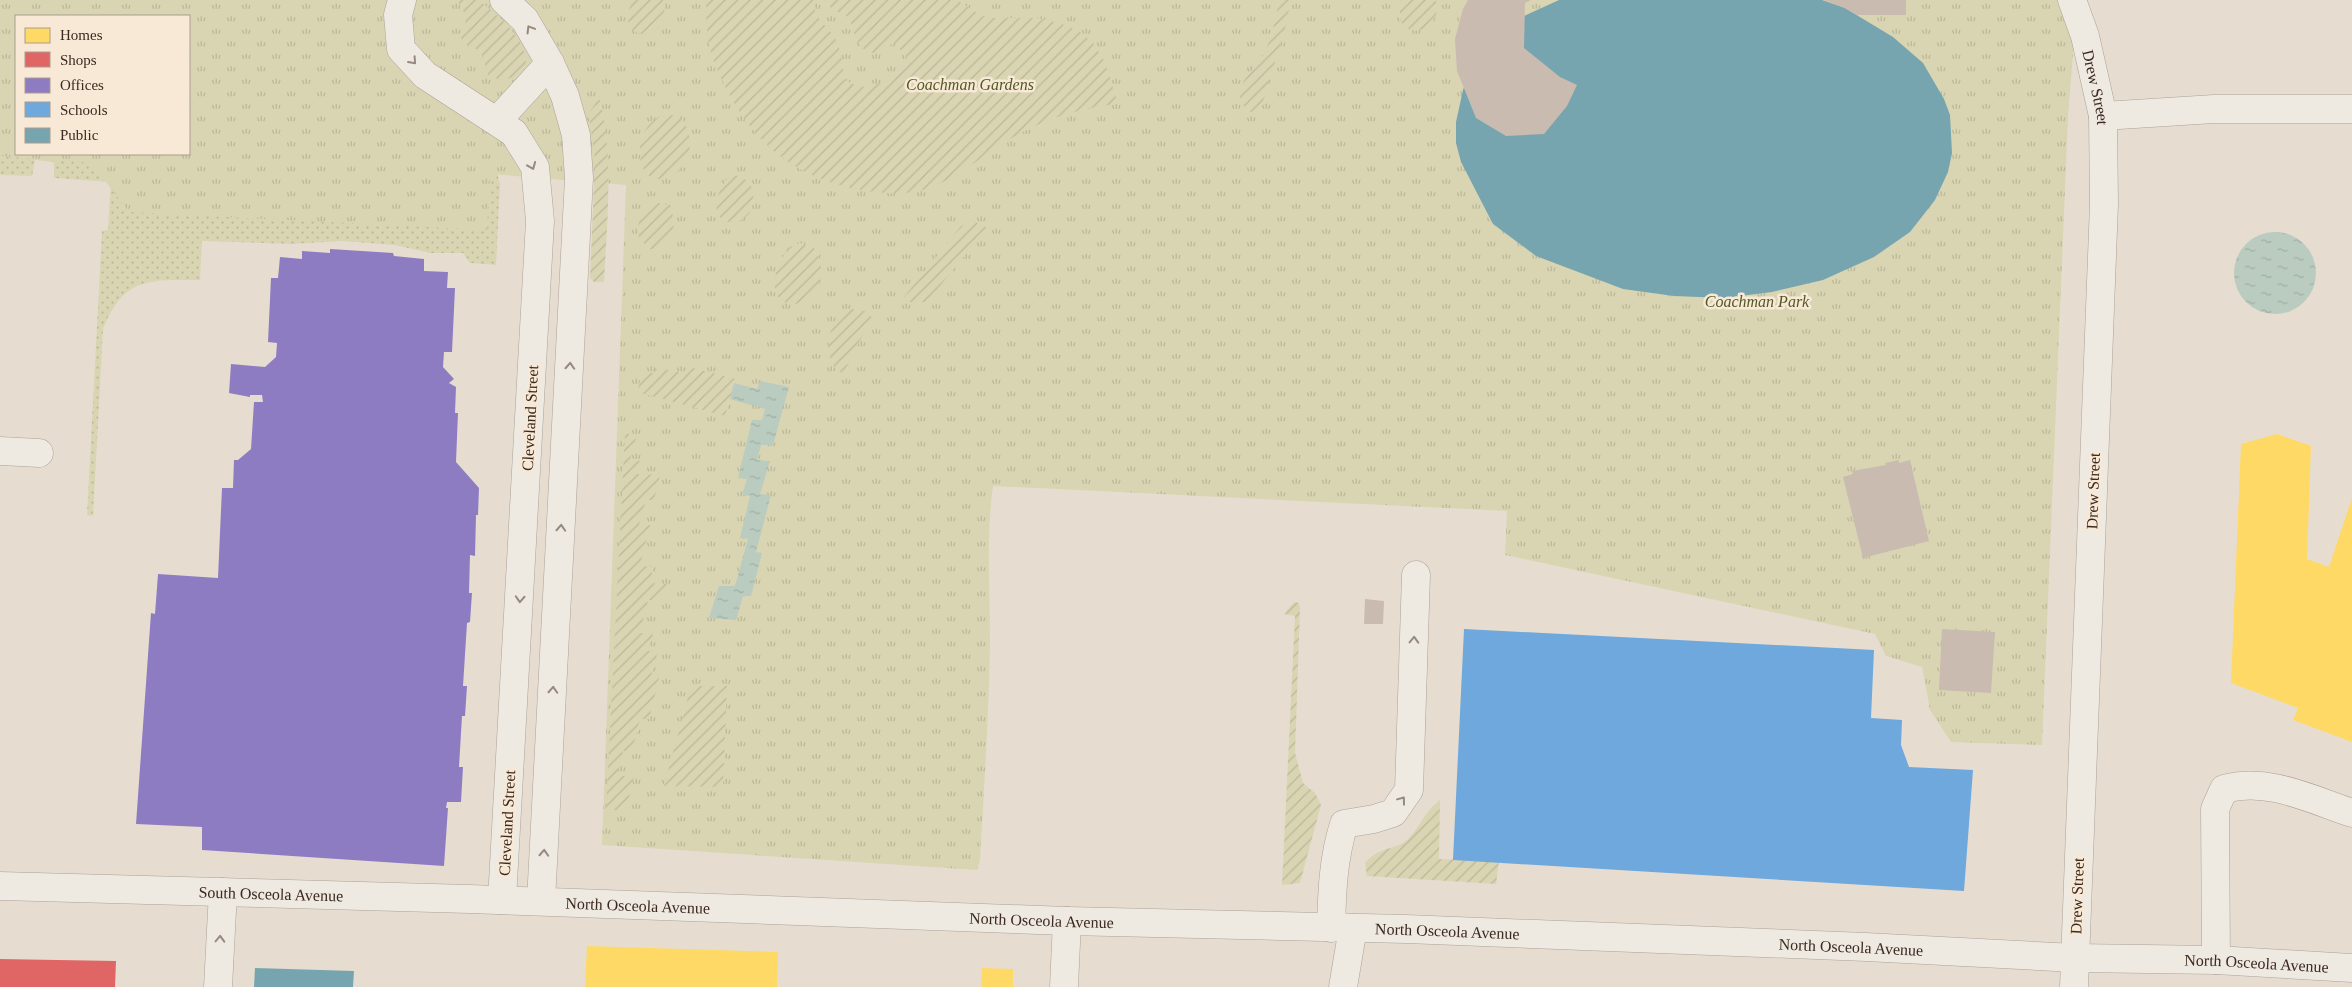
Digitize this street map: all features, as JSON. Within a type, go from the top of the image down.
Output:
[{"type":"street","name":"Cleveland Street","points":[[402,0],[398,16],[402,49],[425,75],[514,133],[535,167],[540,221],[502,900]]},
{"type":"street","points":[[504,0],[525,20],[550,63],[565,96],[576,135],[579,178],[541,901]]},
{"type":"street","name":"Drew Street","points":[[2072,0],[2085,36],[2103,116],[2104,204],[2074,987]]},
{"type":"street","points":[[497,121],[550,63]]},
{"type":"street","points":[[2103,116],[2214,109],[2352,109]]},
{"type":"street","points":[[0,451],[39,453]]},
{"type":"street","points":[[1344,987],[1342,928],[1332,871],[1336,847],[1344,824],[1374,819],[1393,813],[1409,790],[1416,575]]},
{"type":"street","points":[[2216,960],[2215,809],[2224,789],[2241,784],[2268,785],[2352,814]]},
{"type":"street","name":"South Osceola Avenue","points":[[0,886],[541,901]]},
{"type":"street","points":[[218,987],[223,892]]},
{"type":"street","name":"North Osceola Avenue","points":[[541,901],[1067,921],[1342,928],[1837,946],[2075,958],[2216,960],[2352,968]]},
{"type":"street","points":[[1064,987],[1067,921]]},
{"type":"green space","name":"Coachman Park","points":[[0,0],[2075,0],[2077,3],[2068,117],[2042,745],[1951,742],[1930,710],[1922,667],[1886,656],[1875,634],[1505,555],[1507,511],[993,486],[989,544],[990,642],[987,724],[980,860],[977,870],[602,845],[626,185],[490,174],[487,230],[129,212],[91,163],[0,156]]},
{"type":"green space","points":[[341,0],[497,173],[500,184],[496,265],[470,263],[463,253],[430,253],[395,245],[342,241],[291,244],[202,241],[200,280],[153,282],[130,290],[120,299],[111,312],[103,329],[93,516],[87,515],[102,231],[108,230],[111,182],[54,178],[54,162],[35,160],[32,176],[0,175],[0,31],[15,155],[190,155],[190,16]]},
{"type":"green space","points":[[457,0],[478,0],[509,27],[521,44],[526,62],[516,76],[500,79],[488,75],[481,51],[463,43],[461,37],[467,17]]},
{"type":"green space","points":[[633,0],[663,0],[664,16],[660,26],[652,32],[644,34],[635,32],[630,25],[628,14]]},
{"type":"green space","name":"Coachman Gardens","points":[[706,0],[814,0],[818,17],[833,35],[838,45],[842,59],[844,79],[863,87],[879,84],[887,79],[907,58],[894,42],[885,49],[876,52],[864,49],[855,36],[850,18],[832,9],[825,0],[957,0],[982,16],[993,18],[1037,18],[1059,23],[1079,31],[1093,43],[1105,62],[1118,104],[1070,113],[1040,124],[1011,138],[960,173],[929,188],[893,193],[851,188],[809,174],[791,164],[760,138],[747,122],[735,104],[715,65],[707,34]]},
{"type":"green space","points":[[1279,0],[1291,0],[1285,29],[1259,115],[1248,110],[1241,101],[1241,88],[1265,50],[1273,29]]},
{"type":"green space","points":[[1403,0],[1436,0],[1436,13],[1432,22],[1425,28],[1408,29],[1402,23],[1400,14]]},
{"type":"green space","points":[[600,100],[607,145],[608,213],[604,282],[594,282],[590,278],[595,160],[589,113],[597,101]]},
{"type":"green space","points":[[662,115],[673,115],[682,119],[689,137],[689,154],[682,166],[672,175],[661,179],[650,176],[643,167],[640,144],[646,129]]},
{"type":"green space","points":[[735,175],[744,179],[751,186],[753,193],[752,208],[746,217],[737,222],[728,222],[720,217],[716,207],[718,194],[729,176]]},
{"type":"green space","points":[[654,202],[668,205],[672,212],[673,226],[669,240],[664,245],[650,249],[639,239],[638,228],[642,214]]},
{"type":"green space","points":[[972,222],[982,224],[987,228],[927,302],[900,302],[961,226]]},
{"type":"green space","points":[[800,243],[814,248],[818,255],[821,270],[815,293],[805,306],[804,302],[792,304],[783,302],[777,296],[775,288],[777,269],[787,251],[785,249]]},
{"type":"green space","points":[[852,309],[865,311],[872,317],[843,374],[834,366],[830,358],[829,338],[837,319]]},
{"type":"green space","points":[[689,367],[736,379],[725,416],[637,392],[642,373],[644,372],[653,373],[655,369],[687,374]]},
{"type":"green space","points":[[625,434],[637,434],[630,460],[640,461],[637,474],[660,475],[654,500],[646,500],[639,524],[650,525],[640,566],[653,567],[650,583],[667,584],[662,600],[648,600],[640,633],[653,634],[648,651],[658,651],[651,676],[659,677],[649,719],[640,719],[632,751],[623,751],[617,776],[634,776],[626,810],[606,810]]},
{"type":"green space","points":[[1294,602],[1299,603],[1300,607],[1295,753],[1303,783],[1315,793],[1321,805],[1300,883],[1282,885],[1295,616],[1284,614]]},
{"type":"green space","points":[[691,686],[727,686],[723,787],[664,786]]},
{"type":"green space","points":[[1440,800],[1439,859],[1499,861],[1496,884],[1367,876],[1365,863],[1376,853],[1403,843],[1408,839]]},
{"type":"water","points":[[2267,232],[2283,232],[2298,239],[2309,250],[2316,265],[2313,289],[2304,302],[2283,314],[2267,314],[2252,307],[2241,296],[2234,281],[2234,265],[2241,250],[2252,239]]},
{"type":"water","points":[[760,381],[789,387],[773,445],[761,445],[757,460],[770,461],[760,494],[771,495],[756,552],[762,553],[751,596],[743,596],[736,620],[709,618],[719,586],[735,586],[748,539],[740,538],[750,496],[742,495],[747,479],[738,478],[752,420],[762,420],[765,409],[730,399],[734,383],[757,389]]},
{"type":"building: Homes","points":[[2277,434],[2311,446],[2307,559],[2329,567],[2352,498],[2352,742],[2293,720],[2298,708],[2231,683],[2241,444]]},
{"type":"building: Homes","points":[[587,946],[778,952],[777,987],[585,987]]},
{"type":"building: Homes","points":[[982,968],[1013,969],[1013,987],[981,987]]},
{"type":"building: Shops","points":[[0,959],[116,961],[115,987],[0,987]]},
{"type":"building: Offices","points":[[330,249],[393,253],[394,256],[424,259],[424,271],[448,272],[447,288],[455,288],[452,352],[444,352],[443,367],[454,379],[449,383],[456,387],[455,413],[458,413],[456,462],[479,488],[475,556],[470,555],[469,593],[472,593],[470,622],[467,623],[463,686],[467,686],[465,716],[462,716],[459,767],[463,767],[461,802],[447,802],[444,866],[202,850],[202,827],[136,824],[151,613],[155,614],[158,574],[218,578],[222,488],[233,488],[234,460],[238,460],[251,449],[254,402],[263,402],[262,395],[250,395],[250,397],[229,393],[231,364],[265,367],[276,357],[277,343],[268,342],[271,278],[278,278],[280,257],[302,259],[302,251],[330,253]]},
{"type":"building: Schools","points":[[1464,629],[1874,650],[1871,718],[1902,720],[1901,745],[1909,767],[1973,770],[1964,891],[1453,860]]},
{"type":"building: Public","points":[[1559,0],[1822,0],[1845,8],[1893,37],[1923,63],[1944,99],[1950,115],[1952,153],[1948,172],[1935,200],[1910,232],[1874,257],[1823,280],[1772,292],[1724,298],[1674,296],[1623,289],[1536,256],[1493,224],[1461,162],[1456,143],[1456,122],[1463,90],[1470,72],[1488,46],[1524,16]]},
{"type":"building: Public","points":[[255,968],[354,971],[353,987],[254,987]]},
{"type":"building: Other","points":[[1468,0],[1531,0],[1525,3],[1524,48],[1560,77],[1577,85],[1567,106],[1544,134],[1506,136],[1476,118],[1457,71],[1455,39],[1463,9]]},
{"type":"building: Other","points":[[1823,0],[1906,0],[1906,15],[1857,15],[1845,8]]},
{"type":"building: Other","points":[[1899,460],[1899,463],[1910,460],[1929,541],[1863,558],[1843,477],[1853,474],[1852,471],[1886,465],[1885,463]]},
{"type":"building: Other","points":[[1365,599],[1384,601],[1383,624],[1364,624]]},
{"type":"building: Other","points":[[1942,629],[1995,632],[1991,693],[1939,690]]}]
